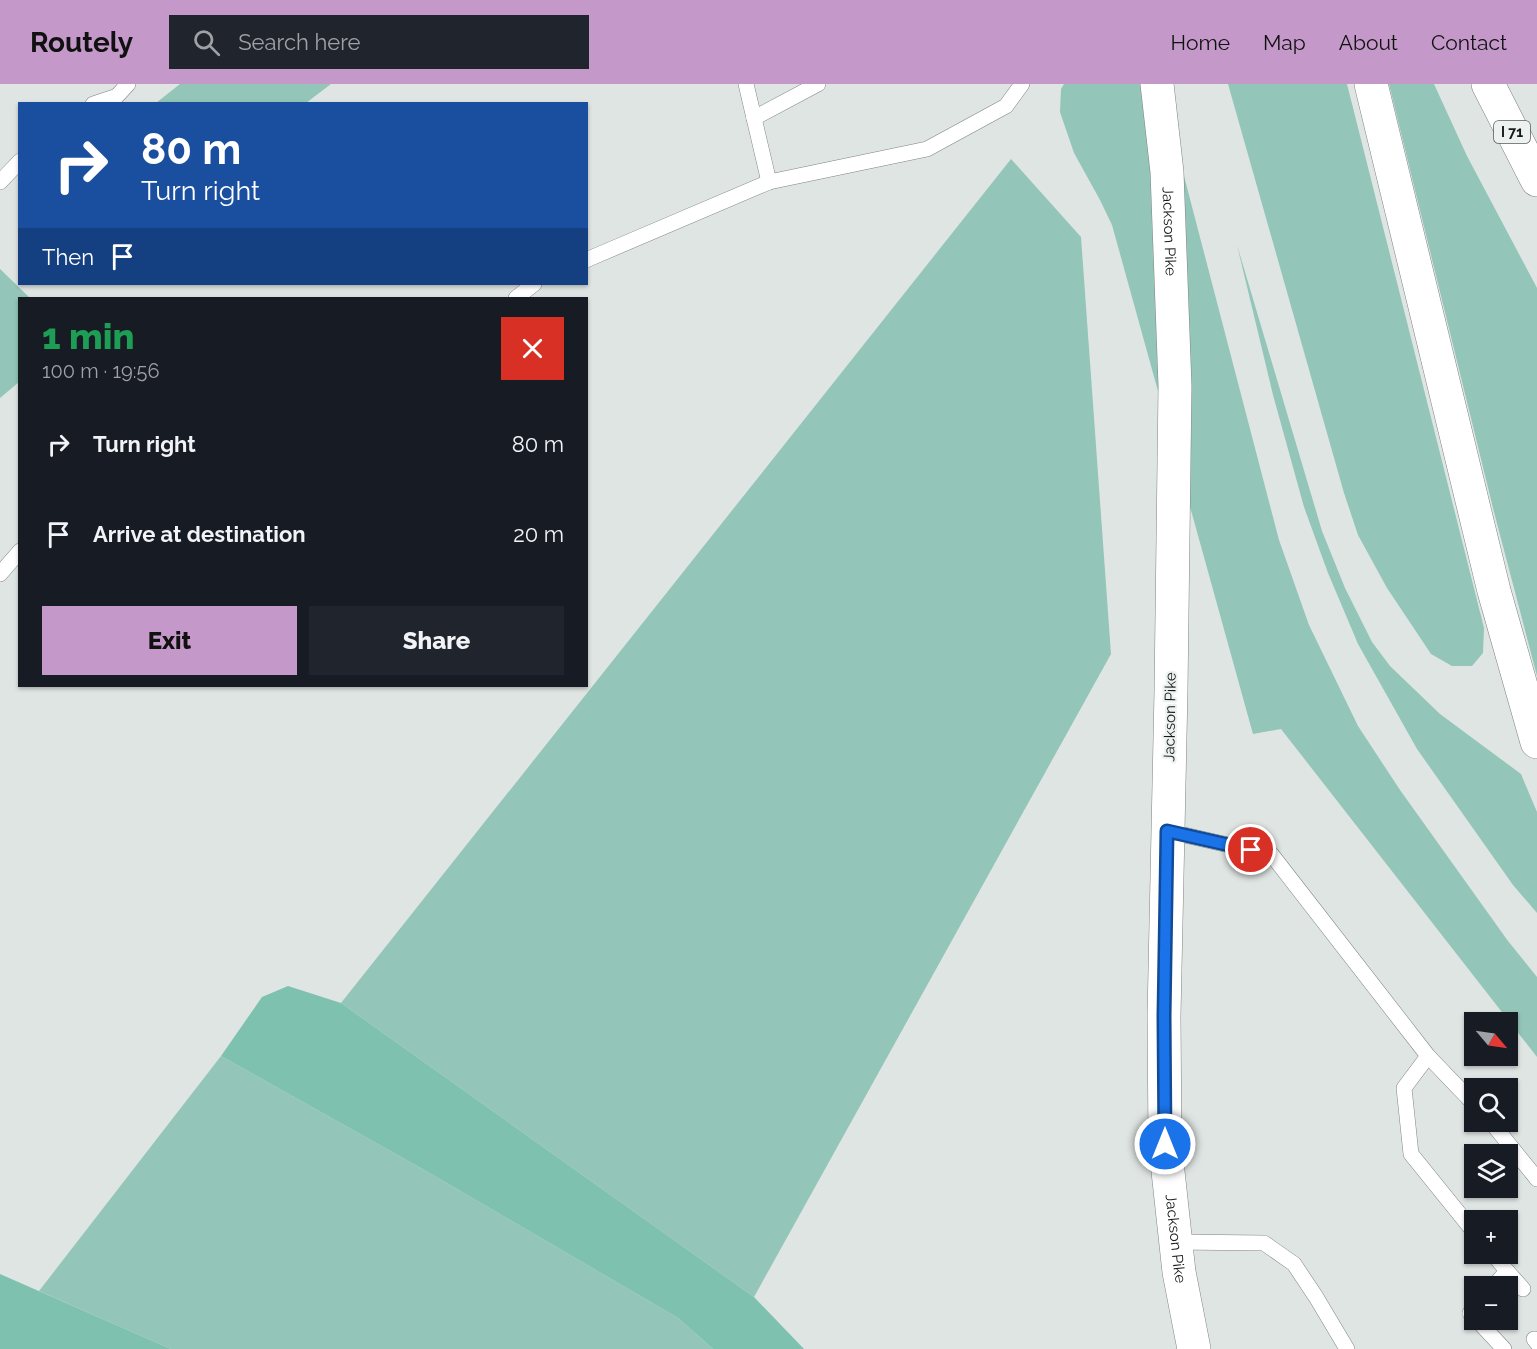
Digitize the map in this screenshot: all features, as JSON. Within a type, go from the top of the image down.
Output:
[{"type":"main road","name":"Jackson Pike","points":[[1157,84],[1167,172],[1175,386],[1164,1016],[1165,1144],[1179,1272],[1194,1349]]},
{"type":"main road","points":[[1371,84],[1494,591],[1537,742]]},
{"type":"main road","name":"I 71","points":[[1488,84],[1537,180]]},
{"type":"lane","points":[[99,102],[117,96],[128,84]]},
{"type":"lane","points":[[746,84],[769,182]]},
{"type":"lane","points":[[754,118],[818,84]]},
{"type":"lane","points":[[588,259],[769,182],[927,149],[1006,106],[1022,84]]},
{"type":"lane","points":[[0,182],[18,164]]},
{"type":"lane","points":[[517,297],[533,285]]},
{"type":"lane","points":[[0,574],[18,553]]},
{"type":"lane","points":[[1167,831],[1272,855],[1428,1056],[1464,1094]]},
{"type":"lane","points":[[1428,1056],[1404,1088],[1411,1154],[1464,1220]]},
{"type":"lane","points":[[1499,1132],[1537,1179]]},
{"type":"lane","points":[[1176,1242],[1264,1243],[1294,1264],[1347,1349]]},
{"type":"lane","points":[[1501,1264],[1523,1289]]},
{"type":"lane","points":[[1503,1276],[1507,1271]]},
{"type":"lane","points":[[1486,1330],[1504,1349]]},
{"type":"green space","points":[[180,84],[331,84],[307,102],[157,102]]},
{"type":"green space","points":[[1064,84],[1160,84],[1279,540],[1309,625],[1358,726],[1400,790],[1508,941],[1537,977],[1537,1057],[1518,1033],[1518,1012],[1502,1012],[1281,729],[1253,734],[1112,225],[1074,153],[1060,112],[1061,89]]},
{"type":"green space","points":[[1228,84],[1347,84],[1484,628],[1483,653],[1472,666],[1452,666],[1431,654],[1387,588],[1358,535],[1344,493]]},
{"type":"green space","points":[[1389,84],[1434,84],[1467,156],[1537,288],[1537,676],[1494,512]]},
{"type":"green space","points":[[1011,159],[1081,237],[1111,654],[754,1297],[341,1003]]},
{"type":"green space","points":[[1237,245],[1322,531],[1345,588],[1372,642],[1390,666],[1440,714],[1521,774],[1537,812],[1537,913],[1513,885],[1417,749],[1358,644],[1328,573],[1304,507],[1273,395]]},
{"type":"green space","points":[[0,269],[29,297],[18,297],[18,383],[0,398]]},
{"type":"green space","points":[[288,986],[341,1003],[754,1297],[804,1349],[713,1349],[678,1318],[426,1171],[221,1056],[262,997]]},
{"type":"green space","points":[[221,1056],[426,1171],[678,1318],[713,1349],[171,1349],[39,1291]]},
{"type":"green space","points":[[0,1274],[171,1349],[0,1349]]},
{"type":"route","points":[[1165,1144],[1164,1016],[1167,831],[1251,850]]}]
